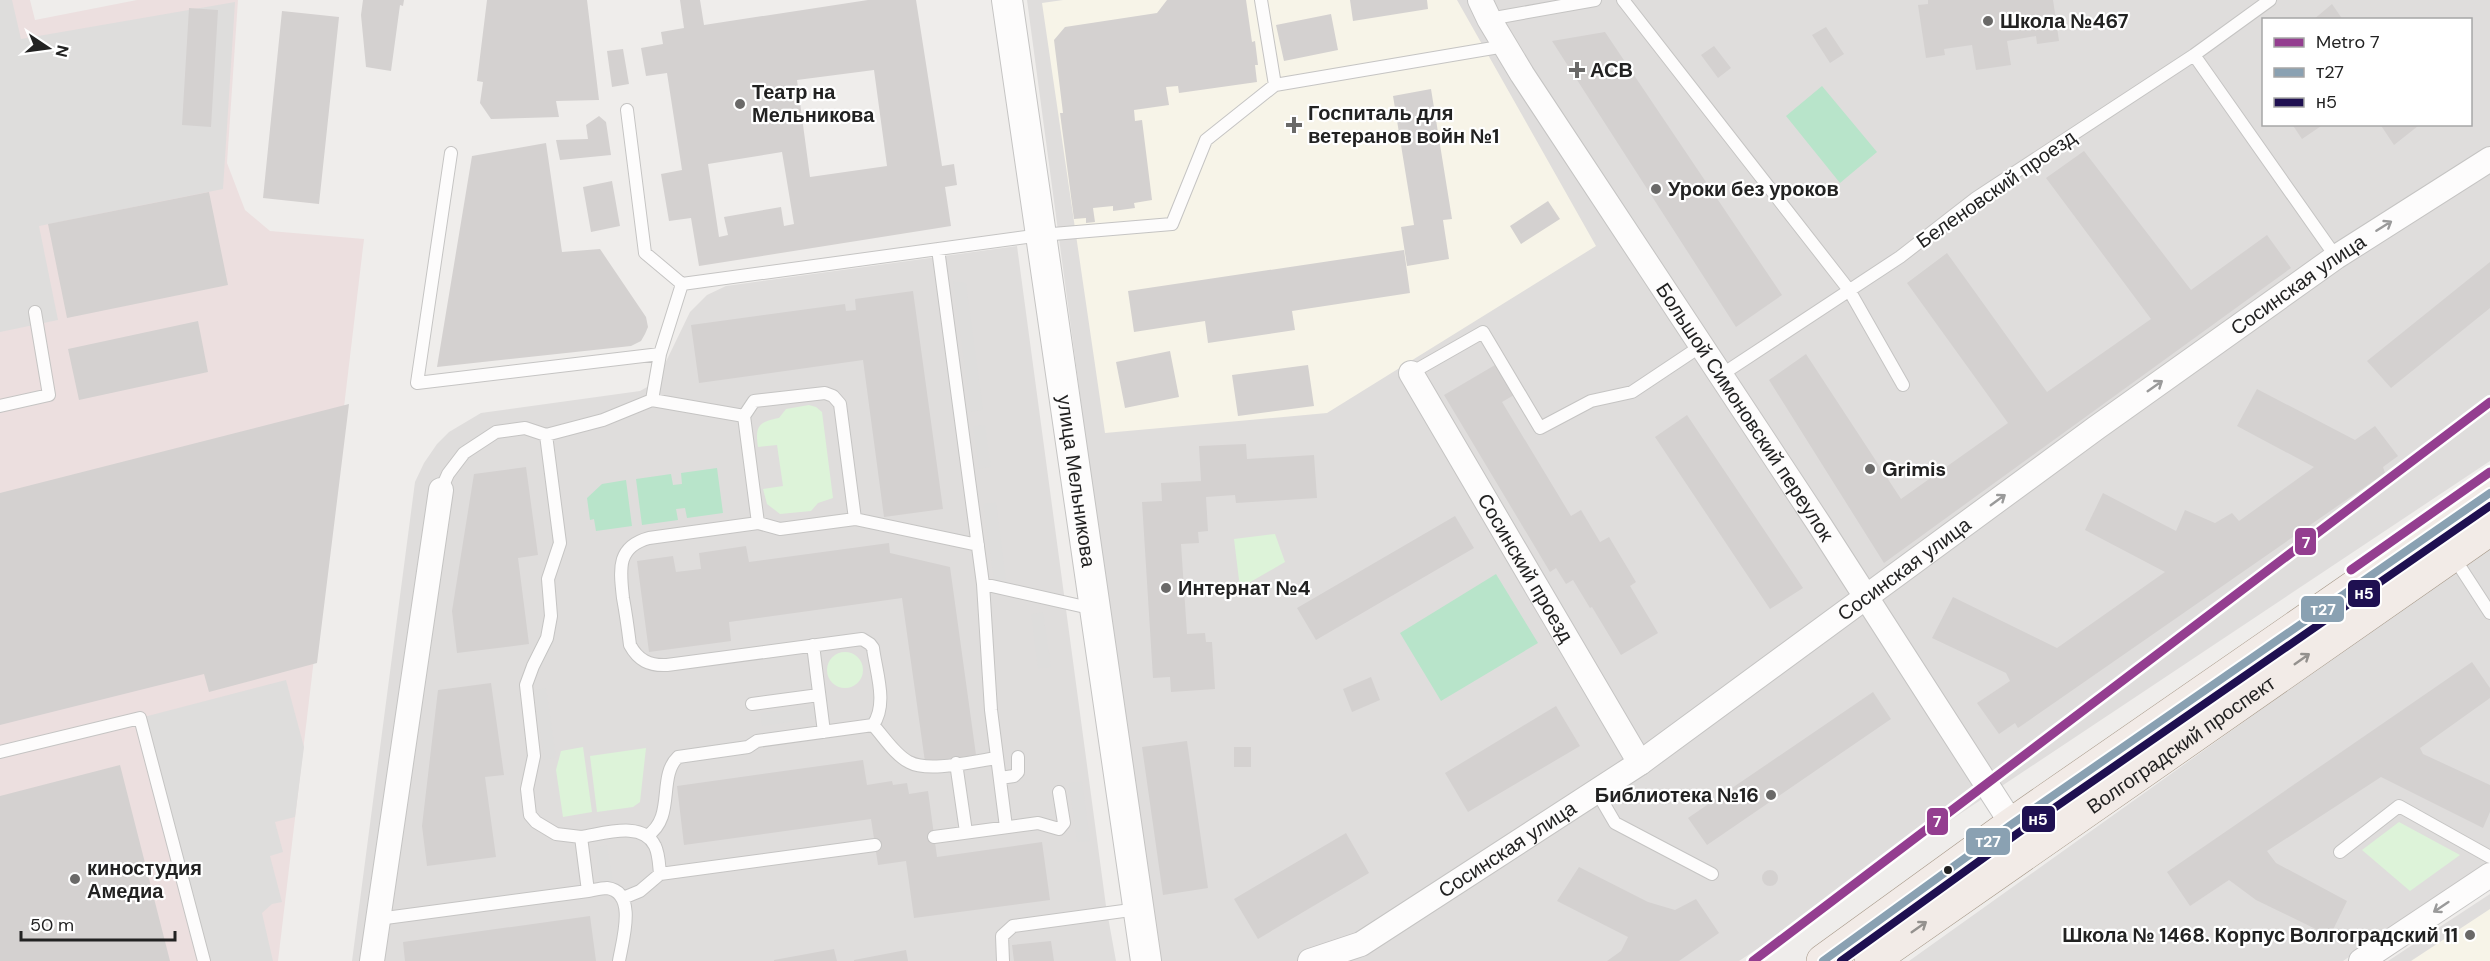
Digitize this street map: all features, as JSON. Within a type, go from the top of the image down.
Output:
[{"type":"main road","name":"Волгоградский проспект","points":[[1823,961],[2012,824],[2490,493]]},
{"type":"main road","name":"Волгоградский проспект","points":[[1871,961],[2490,529]]},
{"type":"street","name":"улица Мельникова","points":[[1007,0],[1146,961]]},
{"type":"street","name":"Большой Симоновский переулок","points":[[1484,10],[1505,46],[2012,824]]},
{"type":"street","name":"Сосинская улица","points":[[1310,961],[1361,944],[1640,763],[2096,428],[2336,257],[2490,159]]},
{"type":"street","name":"Сосинский проезд","points":[[1412,373],[1640,763]]},
{"type":"street","points":[[372,961],[441,490]]},
{"type":"street","points":[[2361,961],[2490,875]]},
{"type":"lane","points":[[1261,0],[1275,85]]},
{"type":"lane","points":[[1484,10],[1594,0]]},
{"type":"lane","points":[[1623,0],[1849,290],[1903,385]]},
{"type":"lane","name":"Беленовский проезд","points":[[1720,375],[1900,257],[1976,198],[2194,55],[2270,0]]},
{"type":"lane","points":[[627,110],[645,253],[682,284],[1041,235],[1172,224],[1206,140],[1275,85],[1505,46]]},
{"type":"lane","points":[[2194,55],[2336,257]]},
{"type":"lane","points":[[451,153],[417,383],[660,354]]},
{"type":"lane","points":[[938,249],[983,584],[990,703],[1006,827]]},
{"type":"lane","points":[[652,400],[660,354],[682,284]]},
{"type":"lane","points":[[0,406],[49,395],[35,312]]},
{"type":"lane","points":[[1412,373],[1483,332],[1540,428],[1591,401],[1632,392],[1701,346]]},
{"type":"lane","points":[[758,523],[744,416],[754,401],[820,393],[829,394],[840,404],[855,519]]},
{"type":"lane","points":[[441,490],[448,474],[464,453],[496,432],[525,428],[546,435],[603,420],[652,400],[744,416]]},
{"type":"lane","points":[[546,435],[560,543],[548,579],[551,616],[548,638],[530,672],[526,685],[534,756],[527,789],[530,815],[549,831],[581,837],[633,831],[647,836],[656,850],[660,874]]},
{"type":"lane","points":[[873,725],[881,705],[873,648],[862,639],[658,666],[640,658],[630,645],[620,570],[623,558],[629,549],[650,538],[758,523],[780,529],[855,519],[978,545]]},
{"type":"lane","points":[[2452,555],[2490,613]]},
{"type":"lane","points":[[983,584],[1095,609]]},
{"type":"lane","points":[[813,645],[824,732]]},
{"type":"lane","points":[[752,704],[819,695]]},
{"type":"lane","points":[[0,752],[140,718],[204,961]]},
{"type":"lane","points":[[647,836],[660,823],[671,766],[678,758],[748,747],[755,741],[873,725]]},
{"type":"lane","points":[[873,725],[909,763],[930,767],[997,758]]},
{"type":"lane","points":[[1000,778],[1014,776],[1018,772],[1018,757]]},
{"type":"lane","points":[[956,763],[966,832]]},
{"type":"lane","points":[[934,837],[1038,823],[1058,829],[1064,823],[1059,792]]},
{"type":"lane","points":[[1597,792],[1615,823],[1712,874]]},
{"type":"lane","points":[[2340,852],[2399,806],[2490,857]]},
{"type":"lane","points":[[581,837],[580,865],[588,891]]},
{"type":"lane","points":[[623,898],[640,891],[660,874],[875,845]]},
{"type":"lane","points":[[378,919],[606,888],[616,891],[623,898],[626,916],[619,961]]},
{"type":"lane","points":[[1003,961],[1002,936],[1013,926],[1138,909]]},
{"type":"shaded area","points":[[0,0],[30,0],[35,20],[137,0],[238,0],[227,163],[245,210],[270,231],[364,239],[278,961],[0,961]]},
{"type":"shaded area","points":[[0,0],[12,0],[21,39],[235,2],[223,189],[39,226],[58,320],[0,332]]},
{"type":"shaded area","points":[[1027,0],[2490,0],[2490,461],[1739,961],[1156,961]]},
{"type":"shaded area","name":"Госпиталь для ветеранов войн №1","points":[[1063,0],[1457,0],[1596,246],[1327,413],[1105,433],[1042,3]]},
{"type":"shaded area","points":[[1017,246],[1106,906],[1116,961],[352,961],[415,482],[437,444],[449,432],[481,413],[640,391],[659,376],[690,312],[707,295],[726,286]]},
{"type":"shaded area","points":[[953,281],[966,283],[983,410],[971,412]]},
{"type":"shaded area","points":[[985,425],[991,467],[979,469],[973,426]]},
{"type":"shaded area","points":[[996,502],[1006,580],[994,581],[983,504]]},
{"type":"shaded area","points":[[2490,546],[2490,861],[2343,961],[1909,961]]},
{"type":"shaded area","points":[[1043,612],[1051,667],[1038,669],[1031,614]]},
{"type":"shaded area","points":[[286,680],[304,747],[295,817],[275,822],[283,852],[270,856],[282,902],[272,904],[262,913],[273,961],[204,961],[140,718]]},
{"type":"shaded area","points":[[546,688],[556,758],[544,760],[534,690]]},
{"type":"shaded area","points":[[817,706],[819,718],[762,726],[760,713]]},
{"type":"shaded area","points":[[1082,781],[1090,841],[1077,842],[1069,783]]},
{"type":"shaded area","points":[[607,845],[613,882],[600,884],[595,847]]},
{"type":"shaded area","name":"Школа № 1468. Корпус Волгоградский 11","points":[[2490,894],[2490,961],[2388,961]]},
{"type":"shaded area","name":"Школа № 1468. Корпус Волгоградский 11","points":[[2490,909],[2490,961],[2411,961]]},
{"type":"green space","points":[[1822,86],[1877,152],[1840,183],[1786,116]]},
{"type":"green space","points":[[809,405],[822,412],[833,498],[818,503],[811,511],[780,514],[767,504],[763,489],[783,486],[777,445],[758,447],[758,430],[762,423],[779,418],[786,409]]},
{"type":"green space","points":[[717,468],[723,513],[687,518],[685,508],[676,509],[678,520],[642,525],[636,479],[671,474],[673,485],[682,484],[681,473]]},
{"type":"green space","points":[[626,480],[632,526],[596,531],[594,519],[590,520],[587,498],[602,484]]},
{"type":"green space","points":[[1275,534],[1285,562],[1240,588],[1234,539]]},
{"type":"green space","points":[[1496,574],[1538,643],[1441,701],[1400,633]]},
{"type":"green space","points":[[845,652],[858,657],[863,670],[858,683],[845,688],[832,683],[827,670],[832,657]]},
{"type":"green space","points":[[583,747],[592,812],[563,817],[556,770],[561,751]]},
{"type":"green space","points":[[646,748],[640,802],[633,807],[597,812],[590,756]]},
{"type":"green space","points":[[2399,822],[2460,855],[2410,891],[2362,850]]},
{"type":"building","points":[[363,0],[404,0],[403,6],[400,5],[391,71],[366,67],[361,15]]},
{"type":"building","points":[[487,0],[587,0],[599,100],[556,101],[559,117],[491,119],[480,103],[483,82],[477,81]]},
{"type":"building","points":[[680,0],[700,0],[704,25],[868,0],[916,0],[942,166],[954,164],[957,185],[945,187],[951,226],[699,266],[691,218],[669,221],[661,174],[682,170],[667,73],[646,76],[641,48],[663,44],[661,32],[684,28]],"holes":[[[874,70],[887,166],[810,177],[797,80]],[[782,152],[794,224],[784,226],[781,207],[724,217],[728,235],[719,237],[708,164]]]},
{"type":"building","points":[[1167,0],[1246,0],[1252,42],[1255,41],[1258,65],[1255,65],[1257,82],[1179,93],[1178,86],[1166,87],[1169,105],[1134,110],[1135,121],[1142,120],[1152,200],[1134,203],[1135,208],[1113,211],[1113,206],[1093,208],[1095,222],[1086,223],[1086,218],[1074,219],[1060,113],[1063,113],[1054,40],[1065,27],[1157,13]]},
{"type":"building","points":[[1350,0],[1427,0],[1428,9],[1353,21]]},
{"type":"building","name":"Школа №467","points":[[1928,0],[2053,0],[2059,41],[2037,44],[2036,36],[2007,41],[2011,65],[1976,70],[1972,45],[1944,49],[1945,55],[1926,58],[1918,5],[1928,4]]},
{"type":"building","points":[[2332,4],[2342,18],[2315,18]]},
{"type":"building","points":[[189,8],[218,10],[211,127],[182,125]]},
{"type":"building","points":[[282,11],[339,17],[319,204],[263,198]]},
{"type":"building","points":[[1331,14],[1338,50],[1284,61],[1276,25]]},
{"type":"building","points":[[1826,27],[1844,54],[1830,63],[1812,35]]},
{"type":"building","points":[[1605,32],[1782,295],[1736,327],[1552,41]]},
{"type":"building","points":[[1714,46],[1731,68],[1718,78],[1701,55]]},
{"type":"building","points":[[623,49],[629,84],[612,87],[607,51]]},
{"type":"building","points":[[1431,89],[1452,219],[1443,220],[1449,259],[1407,266],[1401,227],[1414,225],[1393,96]]},
{"type":"building","points":[[599,116],[606,122],[611,155],[560,160],[556,140],[588,139],[586,125]]},
{"type":"building","points":[[2293,126],[2321,126],[2302,139]]},
{"type":"building","points":[[2381,126],[2418,126],[2394,145]]},
{"type":"building","points":[[546,143],[562,252],[600,249],[646,317],[648,327],[645,334],[641,341],[631,346],[437,367],[472,156]]},
{"type":"building","points":[[2084,151],[2191,290],[2267,235],[2291,268],[1884,563],[1769,380],[1806,354],[1901,499],[2008,423],[1907,283],[1947,253],[2047,392],[2151,319],[2046,178]]},
{"type":"building","points":[[612,181],[620,226],[591,232],[583,187]]},
{"type":"building","points":[[209,192],[228,285],[67,318],[48,224]]},
{"type":"building","points":[[1548,201],[1560,219],[1521,244],[1510,226]]},
{"type":"building","points":[[1404,250],[1410,293],[1292,311],[1295,330],[1208,343],[1205,321],[1134,332],[1128,291]]},
{"type":"building","points":[[2490,262],[2490,308],[2391,388],[2367,361]]},
{"type":"building","points":[[913,291],[943,509],[884,517],[863,360],[699,383],[691,325],[845,304],[846,311],[856,310],[855,299]]},
{"type":"building","points":[[198,321],[208,372],[79,400],[68,349]]},
{"type":"building","points":[[1170,351],[1179,397],[1125,408],[1116,362]]},
{"type":"building","points":[[1308,365],[1314,406],[1238,416],[1232,375]]},
{"type":"building","points":[[1495,365],[1514,395],[1502,402],[1571,516],[1581,510],[1600,542],[1609,537],[1636,582],[1630,586],[1658,633],[1621,655],[1573,580],[1566,584],[1556,568],[1550,572],[1444,395]]},
{"type":"building","points":[[2257,389],[2355,440],[2375,426],[2398,456],[2383,467],[2385,473],[2018,728],[2015,723],[1999,734],[1977,703],[2010,681],[2006,673],[1932,638],[1953,597],[2057,648],[2165,572],[2085,530],[2103,493],[2176,531],[2185,510],[2215,523],[2232,513],[2239,521],[2314,467],[2237,426]]},
{"type":"building","points":[[349,404],[317,663],[209,692],[204,674],[0,725],[0,493]]},
{"type":"building","points":[[1687,415],[1803,588],[1770,609],[1655,437]]},
{"type":"building","name":"Интернат №4","points":[[1246,444],[1247,459],[1314,455],[1317,498],[1236,503],[1235,495],[1206,497],[1208,531],[1198,532],[1199,543],[1181,544],[1187,634],[1205,633],[1206,642],[1212,642],[1215,689],[1171,692],[1170,677],[1153,678],[1142,502],[1162,501],[1161,483],[1201,481],[1199,446]]},
{"type":"building","points":[[526,467],[538,555],[518,558],[529,644],[457,653],[452,611],[474,474]]},
{"type":"building","points":[[1455,516],[1474,548],[1316,640],[1297,608]]},
{"type":"building","points":[[889,543],[890,553],[950,567],[976,755],[925,762],[902,598],[729,622],[731,641],[649,652],[637,561],[673,556],[676,572],[701,569],[699,553],[746,546],[749,562]]},
{"type":"building","points":[[2472,662],[2490,688],[2490,698],[2420,748],[2423,754],[2490,785],[2490,812],[2483,828],[2381,777],[2267,851],[2276,863],[2347,901],[2330,936],[2256,900],[2229,880],[2190,906],[2167,872]]},
{"type":"building","points":[[1371,677],[1380,700],[1352,712],[1343,689]]},
{"type":"building","points":[[491,683],[504,775],[485,777],[496,857],[427,866],[422,826],[438,690]]},
{"type":"building","points":[[1873,692],[1891,719],[1707,845],[1688,818]]},
{"type":"building","points":[[1556,706],[1580,746],[1468,812],[1445,773]]},
{"type":"building","points":[[1187,741],[1208,888],[1163,895],[1142,747]]},
{"type":"building","points":[[1234,747],[1251,747],[1251,767],[1234,767]]},
{"type":"building","points":[[863,760],[867,785],[892,781],[893,785],[907,783],[909,794],[928,791],[937,857],[1042,842],[1050,900],[914,918],[906,861],[878,865],[871,819],[684,845],[677,786]]},
{"type":"building","name":"киностудия Амедиа","points":[[120,765],[170,961],[0,961],[0,796]]},
{"type":"building","points":[[1346,833],[1369,873],[1258,939],[1234,899]]},
{"type":"building","points":[[1579,867],[1648,902],[1675,910],[1696,899],[1719,933],[1679,961],[1607,961],[1621,951],[1628,937],[1557,901]]},
{"type":"building","points":[[1770,870],[1778,878],[1770,886],[1762,878]]},
{"type":"building","points":[[590,916],[596,961],[405,961],[403,942]]},
{"type":"building","points":[[1051,941],[1054,961],[1014,961],[1012,945]]},
{"type":"building","points":[[834,949],[837,961],[774,961],[774,960]]},
{"type":"building","points":[[906,950],[908,961],[854,961],[854,960]]},
{"type":"metro line","name":"7","points":[[1753,961],[2490,402]]},
{"type":"metro line","name":"7","points":[[2351,570],[2490,472]]},
{"type":"transit line","name":"т27","points":[[1823,961],[2012,824],[2490,493]]},
{"type":"transit line","name":"н5","points":[[1841,961],[2018,833],[2490,506]]},
{"type":"place","name":"Школа №467","points":[[1988,21]]},
{"type":"place","name":"АСВ","points":[[1577,70]]},
{"type":"place","name":"Театр на Мельникова","points":[[740,104]]},
{"type":"place","name":"Госпиталь для ветеранов войн №1","points":[[1294,125]]},
{"type":"place","name":"Уроки без уроков","points":[[1656,189]]},
{"type":"place","name":"Grimis","points":[[1870,469]]},
{"type":"place","name":"Интернат №4","points":[[1166,588]]},
{"type":"place","name":"Библиотека №16","points":[[1771,795]]},
{"type":"place","name":"киностудия Амедиа","points":[[75,879]]},
{"type":"place","name":"Школа № 1468. Корпус Волгоградский 11","points":[[2470,935]]}]
